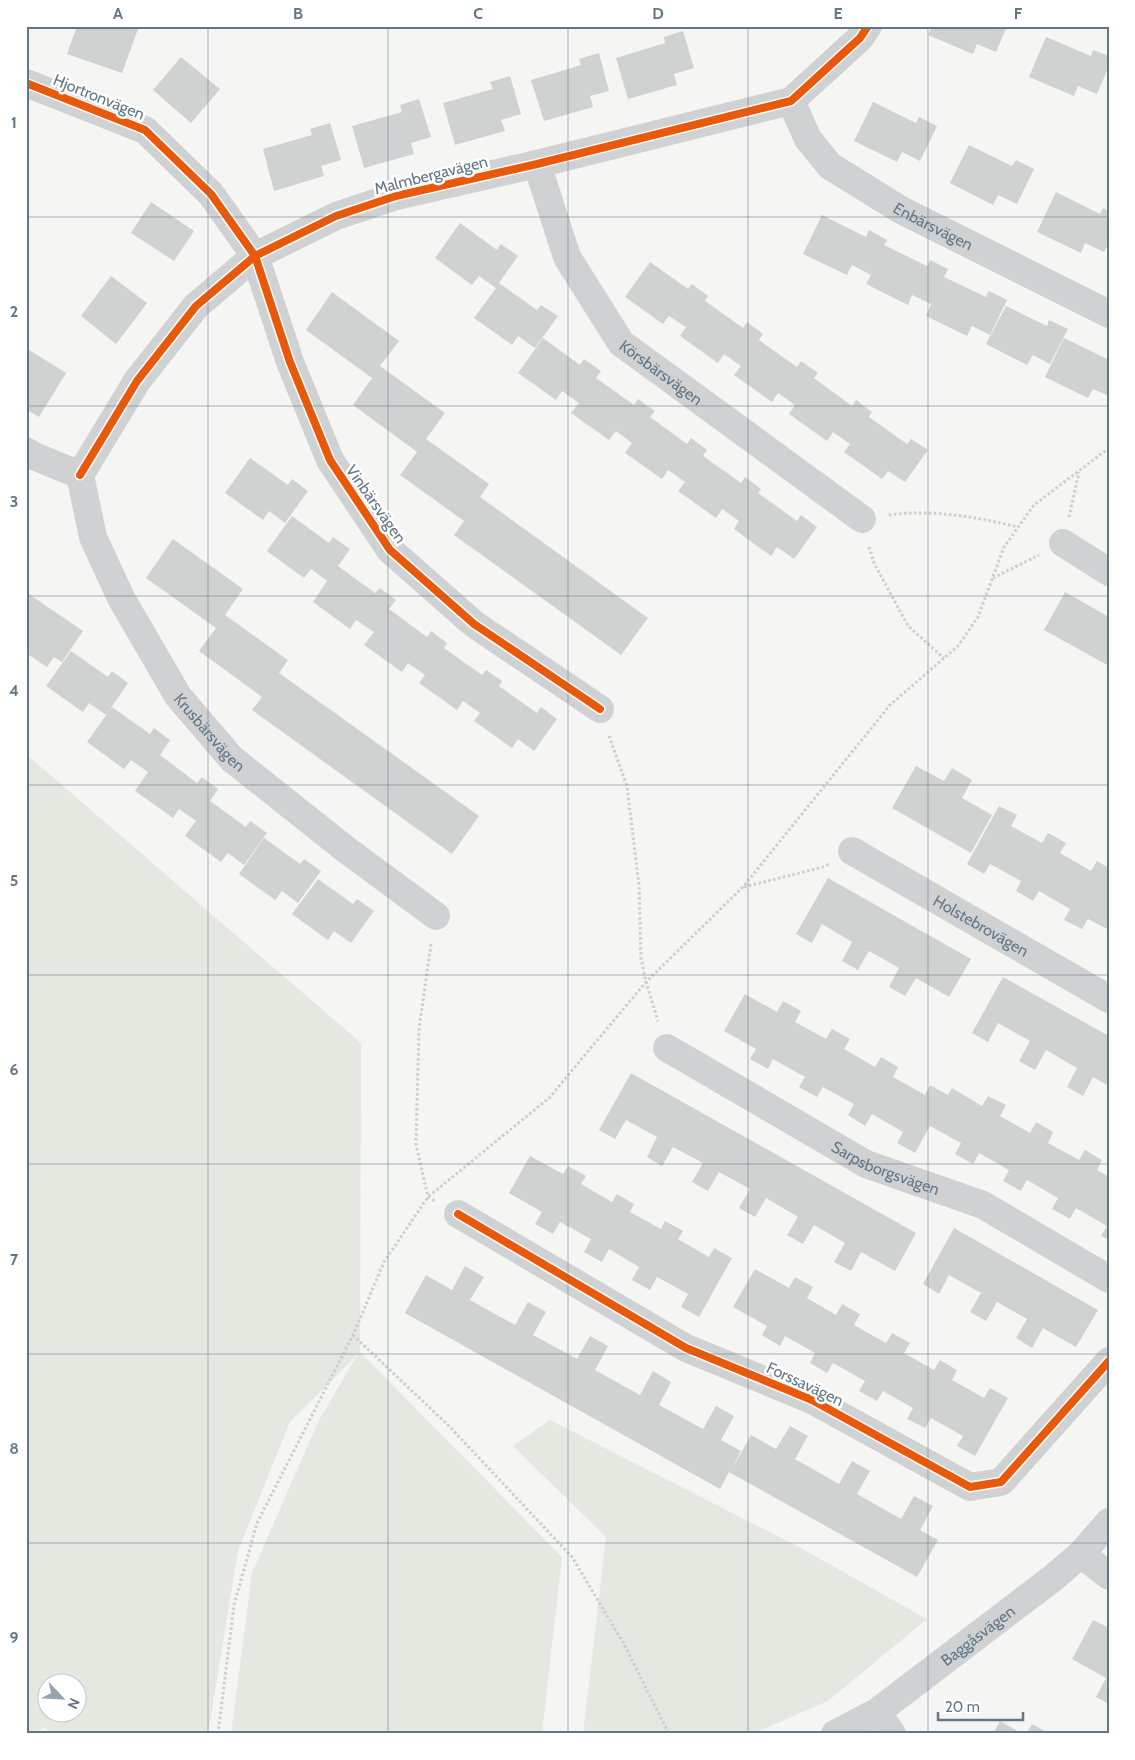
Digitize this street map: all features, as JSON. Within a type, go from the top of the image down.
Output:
[{"type":"street","name":"Malmbergavägen","points":[[80,475],[137,381],[196,306],[255,256],[336,216],[396,196],[537,164],[791,101],[860,38],[868,26]]},
{"type":"street","name":"Hjortronvägen","points":[[26,83],[145,130],[211,194],[255,256]]},
{"type":"street","name":"Enbärsvägen","points":[[791,101],[808,139],[830,166],[901,210],[1109,314]]},
{"type":"street","name":"Körsbärsvägen","points":[[537,164],[566,257],[621,343],[862,519]]},
{"type":"street","name":"Vinbärsvägen","points":[[255,256],[290,362],[330,460],[390,550],[474,624],[600,709]]},
{"type":"street","points":[[26,451],[80,475]]},
{"type":"street","name":"Krusbärsvägen","points":[[80,475],[94,537],[121,598],[178,696],[232,760],[344,848],[436,916]]},
{"type":"street","points":[[1063,543],[1109,572]]},
{"type":"street","name":"Holstebrovägen","points":[[852,851],[1109,1000]]},
{"type":"street","name":"Sarpsborgsvägen","points":[[667,1048],[866,1164],[983,1205],[1109,1279]]},
{"type":"street","name":"Forssavägen","points":[[458,1214],[686,1348],[812,1400],[970,1487],[1001,1482],[1109,1361]]},
{"type":"street","name":"Baggåsvägen","points":[[835,1734],[884,1723],[1081,1554],[1109,1522]]},
{"type":"street","points":[[1081,1554],[1109,1576]]},
{"type":"path","points":[[218,1734],[234,1605],[256,1523],[354,1335],[384,1262],[428,1197],[549,1098],[646,982],[743,888],[890,705],[958,646],[978,617],[1004,547],[1034,505],[1109,448]]},
{"type":"path","points":[[992,578],[1063,543],[1079,471]]},
{"type":"path","points":[[944,658],[908,626],[874,563],[862,519],[908,512],[972,516],[1018,526]]},
{"type":"path","points":[[600,709],[627,786],[639,886],[641,958],[646,982],[667,1048]]},
{"type":"path","points":[[743,888],[823,867],[852,851]]},
{"type":"path","points":[[436,916],[418,1029],[416,1144],[428,1197],[458,1214]]},
{"type":"path","points":[[354,1335],[449,1426],[572,1557],[624,1644],[669,1734]]},
{"type":"shaded area","points":[[26,754],[361,1043],[360,1352],[562,1557],[542,1734],[231,1734],[252,1573],[319,1420],[358,1354],[290,1422],[238,1551],[208,1734],[54,1734],[45,1727],[31,1734],[26,1734]]},
{"type":"shaded area","points":[[550,1420],[797,1546],[927,1619],[828,1701],[752,1734],[583,1734],[606,1537],[513,1446]]},
{"type":"building","points":[[77,26],[131,26],[138,29],[122,73],[67,54]]},
{"type":"building","points":[[932,26],[1007,26],[996,52],[977,44],[973,54],[928,35]]},
{"type":"building","points":[[683,31],[694,68],[674,74],[677,85],[628,99],[616,58],[665,43],[664,37]]},
{"type":"building","points":[[1046,37],[1091,56],[1093,50],[1109,56],[1109,66],[1097,94],[1078,86],[1074,96],[1029,77]]},
{"type":"building","points":[[599,53],[609,91],[590,96],[593,107],[544,121],[531,80],[581,65],[579,59]]},
{"type":"building","points":[[181,57],[220,89],[191,123],[153,90]]},
{"type":"building","points":[[510,76],[521,114],[501,120],[505,131],[455,145],[443,103],[493,89],[490,82]]},
{"type":"building","points":[[419,99],[431,137],[411,143],[414,154],[364,168],[352,126],[402,112],[400,105]]},
{"type":"building","points":[[873,102],[916,123],[919,117],[937,126],[920,161],[902,152],[897,162],[854,141]]},
{"type":"building","points":[[330,123],[341,160],[321,166],[324,176],[274,191],[263,149],[312,135],[310,129]]},
{"type":"building","points":[[969,145],[1012,166],[1016,160],[1034,169],[1017,204],[998,195],[993,205],[950,183]]},
{"type":"building","points":[[1056,192],[1100,214],[1103,208],[1109,211],[1109,242],[1104,252],[1085,243],[1081,253],[1037,232]]},
{"type":"building","points":[[151,202],[194,231],[174,261],[131,233]]},
{"type":"building","points":[[822,215],[866,237],[869,230],[887,240],[884,245],[927,266],[930,260],[948,269],[944,277],[986,297],[989,291],[1007,300],[990,335],[972,326],[967,336],[926,316],[935,295],[931,304],[912,295],[908,305],[866,284],[871,275],[852,265],[847,275],[803,254]]},
{"type":"building","points":[[460,223],[497,250],[501,244],[518,256],[499,283],[537,310],[541,305],[558,316],[535,348],[518,336],[512,345],[474,318],[496,288],[479,276],[472,285],[435,258]]},
{"type":"building","points":[[650,262],[688,289],[692,284],[708,296],[705,301],[743,328],[747,322],[763,334],[759,340],[797,367],[801,361],[818,373],[814,378],[852,406],[856,400],[872,412],[869,417],[907,444],[911,439],[928,450],[905,482],[888,471],[882,479],[844,452],[850,444],[833,432],[827,441],[789,414],[795,405],[778,393],[772,402],[734,375],[741,366],[724,354],[718,363],[680,336],[699,308],[686,327],[669,316],[663,324],[625,297]]},
{"type":"building","points":[[111,276],[147,303],[116,344],[81,316]]},
{"type":"building","points":[[332,292],[399,341],[380,366],[445,413],[426,439],[489,484],[480,497],[648,618],[621,655],[454,535],[464,521],[400,475],[417,452],[353,405],[372,378],[306,330]]},
{"type":"building","points":[[1006,306],[1047,326],[1049,320],[1068,329],[1050,364],[1033,355],[1027,365],[986,344]]},
{"type":"building","points":[[543,338],[580,365],[584,359],[601,371],[596,378],[634,405],[638,399],[655,411],[650,417],[687,444],[691,438],[707,450],[703,456],[741,483],[745,477],[761,489],[758,493],[797,521],[801,515],[817,527],[794,559],[777,547],[771,556],[734,529],[739,521],[722,509],[716,518],[678,491],[685,482],[668,470],[662,479],[625,453],[632,443],[616,431],[609,440],[571,413],[579,403],[562,391],[556,400],[518,373]]},
{"type":"building","points":[[1064,338],[1107,359],[1109,356],[1109,396],[1093,389],[1088,398],[1045,377]]},
{"type":"building","points":[[26,348],[66,373],[39,417],[26,409]]},
{"type":"building","points":[[250,458],[288,485],[292,479],[308,491],[285,523],[269,511],[263,520],[225,493]]},
{"type":"building","points":[[292,516],[329,543],[333,537],[350,549],[338,566],[375,593],[380,588],[396,600],[389,609],[427,637],[431,631],[447,643],[444,648],[482,675],[486,670],[502,681],[499,686],[537,713],[541,707],[557,719],[534,751],[518,739],[512,748],[474,721],[480,713],[463,701],[457,710],[419,683],[425,675],[408,663],[402,672],[364,645],[374,632],[356,620],[350,629],[313,602],[327,581],[311,569],[304,578],[267,551]]},
{"type":"building","points":[[173,539],[243,589],[225,615],[288,660],[279,673],[479,816],[452,854],[252,710],[262,697],[199,651],[216,628],[146,578]]},
{"type":"building","points":[[26,592],[83,631],[62,662],[54,657],[47,667],[26,653]]},
{"type":"building","points":[[1065,592],[1109,617],[1109,666],[1044,630]]},
{"type":"building","points":[[71,651],[108,677],[112,671],[128,683],[106,715],[89,703],[83,712],[46,686]]},
{"type":"building","points":[[112,707],[150,734],[154,728],[170,740],[160,755],[197,783],[202,777],[218,789],[210,801],[246,827],[250,821],[267,833],[244,865],[228,853],[221,862],[185,836],[196,821],[179,809],[173,818],[135,791],[148,772],[131,760],[124,769],[87,742]]},
{"type":"building","points":[[916,766],[944,781],[952,768],[972,780],[962,798],[992,815],[971,853],[892,808]]},
{"type":"building","points":[[999,806],[1017,815],[1011,826],[1042,843],[1048,833],[1066,843],[1060,853],[1091,871],[1097,861],[1109,868],[1109,930],[1088,919],[1082,929],[1064,920],[1070,909],[1039,891],[1033,901],[1016,891],[1021,881],[990,864],[984,874],[967,864]]},
{"type":"building","points":[[264,838],[300,864],[304,859],[321,871],[298,903],[282,891],[275,900],[239,874]]},
{"type":"building","points":[[828,878],[971,959],[949,997],[916,978],[905,996],[889,987],[899,968],[869,951],[858,970],[842,961],[852,942],[822,924],[812,943],[796,934]]},
{"type":"building","points":[[318,879],[353,904],[357,899],[374,911],[351,943],[334,931],[328,940],[292,914]]},
{"type":"building","points":[[1003,977],[1109,1036],[1109,1086],[1093,1077],[1083,1096],[1067,1087],[1077,1068],[1046,1050],[1035,1070],[1019,1061],[1030,1041],[998,1023],[988,1042],[972,1033]]},
{"type":"building","points":[[745,994],[777,1012],[783,1001],[801,1011],[795,1022],[826,1039],[832,1029],[850,1039],[844,1049],[875,1067],[881,1057],[898,1067],[893,1077],[925,1095],[930,1085],[948,1095],[952,1088],[982,1106],[988,1096],[1006,1105],[1000,1116],[1030,1133],[1036,1122],[1053,1132],[1048,1143],[1079,1160],[1085,1150],[1102,1160],[1097,1170],[1109,1177],[1109,1240],[1101,1236],[1107,1226],[1076,1208],[1070,1219],[1052,1209],[1058,1198],[1027,1180],[1021,1191],[1003,1181],[1009,1170],[979,1153],[973,1164],[955,1154],[961,1143],[930,1126],[915,1153],[897,1143],[903,1132],[872,1114],[865,1126],[848,1115],[854,1104],[823,1087],[817,1097],[799,1087],[805,1077],[773,1059],[768,1069],[750,1059],[756,1049],[724,1031]]},
{"type":"building","points":[[631,1073],[916,1233],[895,1271],[861,1252],[851,1271],[834,1262],[845,1243],[814,1225],[803,1244],[787,1235],[798,1217],[766,1198],[755,1217],[739,1208],[750,1189],[719,1172],[708,1191],[692,1182],[703,1163],[673,1147],[662,1166],[647,1157],[657,1137],[626,1120],[615,1139],[599,1130]]},
{"type":"building","points":[[530,1156],[563,1174],[568,1166],[586,1176],[581,1184],[612,1202],[617,1194],[634,1204],[630,1212],[661,1229],[665,1221],[683,1231],[678,1239],[709,1257],[714,1248],[732,1258],[699,1317],[681,1307],[688,1294],[657,1277],[650,1290],[632,1280],[639,1267],[609,1249],[602,1262],[584,1252],[591,1239],[560,1222],[553,1234],[535,1224],[542,1212],[509,1193]]},
{"type":"building","points":[[954,1228],[1098,1310],[1076,1347],[1043,1328],[1032,1348],[1016,1338],[1027,1319],[997,1302],[986,1321],[970,1312],[981,1293],[949,1275],[939,1294],[923,1284]]},
{"type":"building","points":[[465,1266],[484,1277],[470,1300],[515,1325],[528,1302],[546,1312],[533,1335],[577,1359],[590,1336],[608,1346],[595,1370],[640,1395],[653,1371],[671,1382],[659,1405],[703,1429],[716,1406],[734,1416],[721,1440],[741,1451],[731,1471],[751,1435],[776,1449],[790,1426],[808,1436],[795,1459],[839,1484],[852,1461],[870,1471],[857,1494],[901,1519],[914,1496],[933,1506],[920,1530],[938,1540],[917,1577],[729,1472],[720,1489],[405,1313],[426,1275],[452,1290]]},
{"type":"building","points":[[755,1269],[789,1288],[795,1277],[813,1287],[807,1298],[836,1315],[842,1304],[860,1314],[854,1325],[886,1343],[892,1333],[910,1343],[904,1353],[934,1370],[940,1360],[957,1370],[952,1380],[984,1398],[990,1388],[1008,1398],[975,1456],[957,1446],[963,1436],[931,1418],[925,1428],[907,1419],[913,1408],[883,1391],[877,1401],[859,1391],[865,1381],[833,1363],[827,1373],[810,1363],[815,1353],[785,1336],[780,1346],[762,1335],[767,1326],[733,1307]]},
{"type":"building","points":[[1093,1620],[1109,1628],[1109,1704],[1096,1697],[1106,1678],[1072,1659]]},
{"type":"building","points":[[1000,1721],[1023,1734],[993,1734]]},
{"type":"building","points":[[1032,1724],[1050,1734],[1026,1734]]},
{"type":"cycle path","points":[[80,475],[137,381],[196,306],[255,256],[336,216],[396,196],[537,164],[791,101],[860,38],[868,26]]},
{"type":"cycle path","points":[[26,83],[145,130],[211,194],[255,256],[290,362],[330,460],[390,550],[474,624],[600,709]]},
{"type":"cycle path","points":[[458,1214],[686,1348],[812,1400],[970,1487],[1001,1482],[1109,1361]]}]
